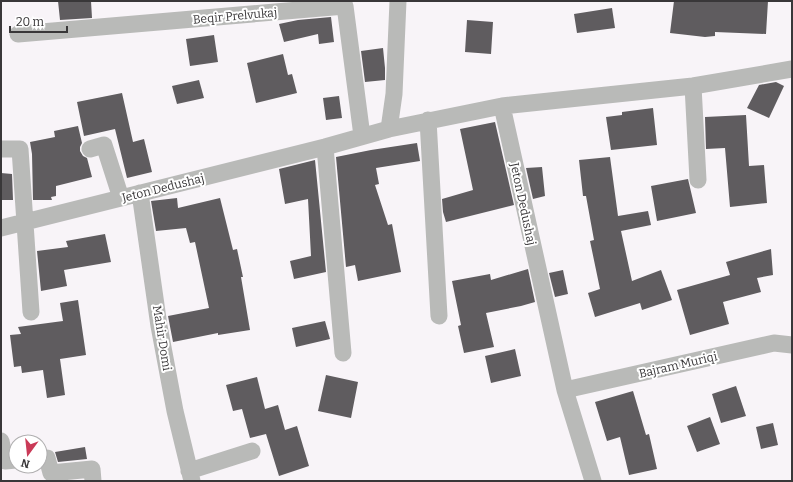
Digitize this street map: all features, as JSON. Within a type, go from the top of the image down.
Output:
[{"type":"street","points":[[390,129],[394,94],[398,1]]},
{"type":"street","name":"Beqir Prelvukaj","points":[[18,34],[345,6],[362,136]]},
{"type":"street","name":"Jeton Dedushaj","points":[[1,228],[428,120],[502,106],[693,86],[792,69]]},
{"type":"street","points":[[693,86],[698,180]]},
{"type":"street","name":"Jeton Dedushaj","points":[[502,106],[565,390]]},
{"type":"street","points":[[428,120],[439,316]]},
{"type":"street","points":[[90,149],[104,146],[121,198]]},
{"type":"street","points":[[326,147],[342,353]]},
{"type":"street","points":[[1,149],[20,149],[31,312]]},
{"type":"street","name":"Mahir Domi","points":[[140,193],[159,326],[175,411],[190,476]]},
{"type":"street","name":"Bajram Muriqi","points":[[565,390],[774,343],[792,346]]},
{"type":"street","points":[[565,390],[593,481]]},
{"type":"street","points":[[1,442],[4,461],[8,461]]},
{"type":"street","points":[[190,476],[252,450]]},
{"type":"street","points":[[48,462],[51,473],[92,469],[93,481]]},
{"type":"building","points":[[58,1],[91,1],[92,18],[60,20]]},
{"type":"building","points":[[674,1],[768,1],[766,34],[715,32],[715,36],[705,37],[670,33]]},
{"type":"building","points":[[612,8],[615,28],[577,33],[574,14]]},
{"type":"building","points":[[331,17],[334,42],[319,44],[318,34],[284,42],[279,24],[298,20]]},
{"type":"building","points":[[467,20],[493,22],[491,54],[465,52]]},
{"type":"building","points":[[214,35],[218,62],[190,66],[186,39]]},
{"type":"building","points":[[383,48],[385,80],[365,82],[361,51]]},
{"type":"building","points":[[283,54],[288,75],[292,74],[297,93],[256,103],[247,63]]},
{"type":"building","points":[[199,80],[204,98],[177,104],[172,86]]},
{"type":"building","points":[[776,82],[784,86],[769,118],[747,108],[759,85]]},
{"type":"building","points":[[122,93],[133,142],[144,139],[152,172],[127,178],[115,129],[84,136],[77,102]]},
{"type":"building","points":[[339,96],[342,118],[326,120],[323,98]]},
{"type":"building","points":[[653,108],[657,145],[611,150],[606,117],[622,115],[622,112]]},
{"type":"building","points":[[746,115],[749,166],[764,165],[767,203],[730,207],[725,148],[706,149],[705,117]]},
{"type":"building","points":[[495,122],[514,205],[446,222],[443,212],[442,199],[473,190],[460,129]]},
{"type":"building","points":[[78,126],[82,143],[80,151],[83,156],[87,158],[92,177],[56,186],[56,196],[51,197],[52,200],[33,200],[32,154],[30,142],[55,137],[54,131]]},
{"type":"building","points":[[417,143],[420,161],[376,168],[379,184],[375,185],[388,225],[392,224],[401,272],[358,281],[355,265],[346,267],[336,157]]},
{"type":"building","points":[[610,157],[618,216],[648,211],[651,225],[621,231],[632,281],[661,270],[672,300],[642,310],[640,303],[595,317],[588,293],[600,289],[590,241],[594,240],[586,196],[583,196],[579,160]]},
{"type":"building","points":[[315,160],[326,272],[294,279],[290,261],[311,256],[308,199],[285,204],[279,169]]},
{"type":"building","points":[[542,167],[545,196],[533,199],[526,168]]},
{"type":"building","points":[[1,173],[12,174],[13,200],[1,200]]},
{"type":"building","points":[[688,179],[696,213],[657,221],[651,186]]},
{"type":"building","points":[[177,198],[178,208],[220,198],[233,250],[237,249],[243,277],[241,277],[250,330],[218,335],[218,333],[173,342],[168,316],[209,308],[195,242],[190,243],[186,228],[156,231],[151,201]]},
{"type":"building","points":[[105,234],[111,262],[64,270],[67,286],[41,291],[37,251],[68,247],[66,241]]},
{"type":"building","points":[[771,249],[773,275],[757,278],[761,292],[723,302],[729,324],[690,335],[677,290],[730,275],[726,262]]},
{"type":"building","points":[[528,269],[535,302],[486,313],[494,347],[464,353],[458,326],[461,325],[452,281],[490,274],[491,280]]},
{"type":"building","points":[[563,270],[568,294],[555,297],[549,273]]},
{"type":"building","points":[[78,300],[86,355],[60,359],[65,395],[47,398],[43,370],[22,373],[21,366],[14,367],[10,335],[21,334],[18,327],[63,321],[60,303]]},
{"type":"building","points":[[325,321],[330,339],[296,347],[292,328]]},
{"type":"building","points":[[515,349],[521,376],[491,383],[485,356]]},
{"type":"building","points":[[326,375],[358,382],[351,418],[318,411]]},
{"type":"building","points":[[257,377],[265,409],[278,405],[285,430],[297,426],[309,466],[279,476],[266,434],[250,438],[242,409],[233,411],[226,385]]},
{"type":"building","points":[[736,386],[746,416],[721,423],[712,394]]},
{"type":"building","points":[[633,391],[646,435],[649,434],[657,469],[629,475],[620,437],[607,441],[595,402]]},
{"type":"building","points":[[710,417],[720,444],[697,452],[687,426]]},
{"type":"building","points":[[773,423],[778,445],[761,449],[756,427]]},
{"type":"building","points":[[85,447],[87,459],[58,462],[55,452]]}]
